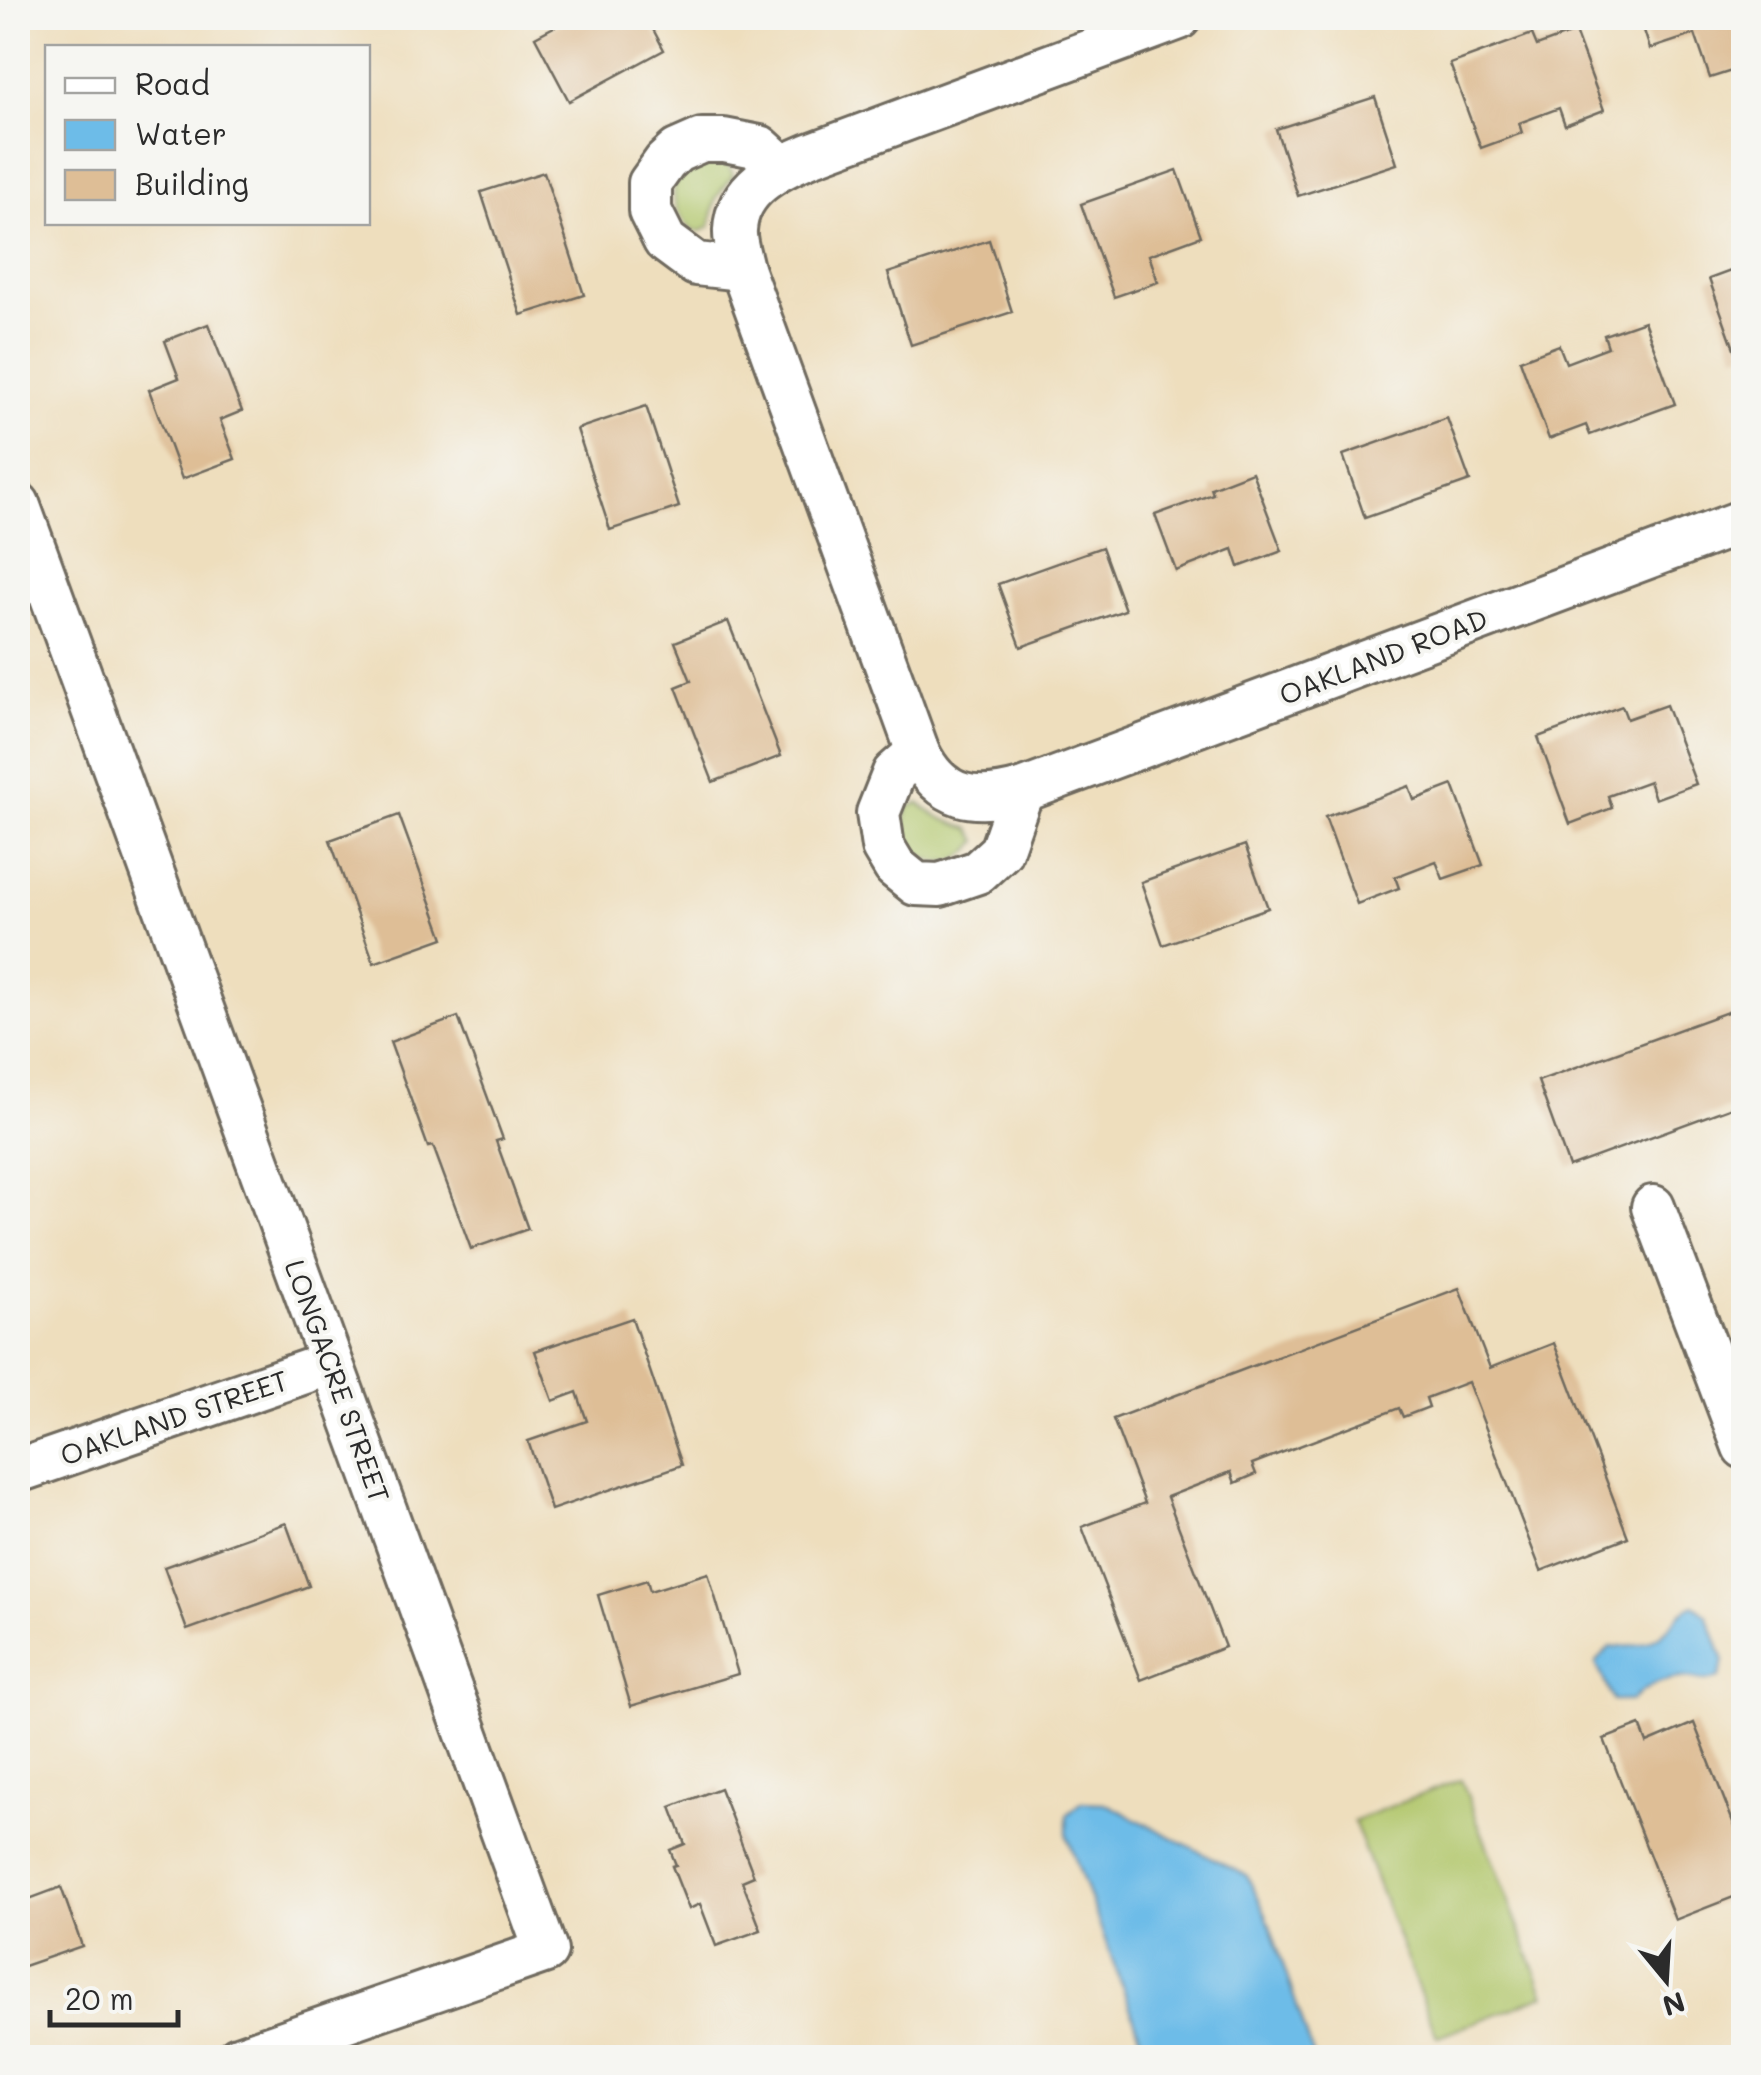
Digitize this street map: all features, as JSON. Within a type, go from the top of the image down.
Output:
[{"type":"street","points":[[742,270],[696,264],[665,241],[650,210],[650,183],[678,151],[702,140],[724,140],[760,147],[782,167],[1179,18]]},
{"type":"street","name":"OAKLAND ROAD","points":[[782,167],[757,184],[740,206],[735,232],[742,270],[918,752],[927,770],[944,788],[961,795],[984,799],[1022,791],[1744,521]]},
{"type":"street","name":"LONGACRE STREET","points":[[18,504],[546,1952],[238,2058]]},
{"type":"street","points":[[918,752],[894,773],[878,813],[883,847],[895,867],[916,884],[940,885],[978,872],[1000,851],[1022,791]]},
{"type":"street","points":[[1652,1207],[1744,1447]]},
{"type":"street","name":"OAKLAND STREET","points":[[18,1471],[331,1363]]},
{"type":"green space","points":[[711,159],[725,163],[733,175],[716,198],[710,226],[693,231],[677,208],[675,187],[686,170]]},
{"type":"green space","points":[[919,803],[937,816],[971,829],[978,841],[966,854],[953,860],[926,858],[915,850],[905,824],[908,807]]},
{"type":"green space","points":[[1461,1779],[1545,1995],[1437,2037],[1353,1821]]},
{"type":"water","points":[[1694,1605],[1707,1615],[1724,1661],[1719,1678],[1669,1679],[1649,1687],[1631,1701],[1613,1701],[1596,1663],[1610,1647],[1635,1646],[1657,1637]]},
{"type":"water","points":[[1082,1802],[1105,1803],[1247,1876],[1266,1914],[1314,2057],[1148,2057],[1067,1836],[1067,1815]]},
{"type":"building","points":[[571,18],[647,18],[664,50],[569,101],[535,37]]},
{"type":"building","points":[[1640,18],[1744,18],[1744,38],[1738,39],[1744,67],[1710,78],[1695,34],[1650,49]]},
{"type":"building","points":[[1575,32],[1604,110],[1565,125],[1559,108],[1519,123],[1522,133],[1481,148],[1450,64],[1532,34],[1537,46]]},
{"type":"building","points":[[1375,97],[1397,164],[1298,196],[1276,129]]},
{"type":"building","points":[[1177,170],[1201,236],[1149,255],[1158,282],[1114,297],[1081,204]]},
{"type":"building","points":[[544,172],[584,295],[521,315],[481,192]]},
{"type":"building","points":[[989,240],[1012,312],[911,345],[888,273]]},
{"type":"building","points":[[1744,266],[1744,352],[1736,354],[1709,279]]},
{"type":"building","points":[[1644,321],[1675,404],[1590,435],[1586,425],[1549,439],[1520,360],[1559,345],[1566,363],[1608,347],[1604,335]]},
{"type":"building","points":[[208,324],[242,411],[220,420],[235,459],[182,479],[149,390],[179,378],[165,341]]},
{"type":"building","points":[[646,406],[679,507],[610,530],[577,429]]},
{"type":"building","points":[[1447,418],[1470,481],[1365,518],[1343,455]]},
{"type":"building","points":[[1252,472],[1282,551],[1239,567],[1233,549],[1176,571],[1155,515],[1213,494],[1211,488]]},
{"type":"building","points":[[1102,547],[1125,610],[1021,647],[998,584]]},
{"type":"building","points":[[728,621],[781,756],[713,782],[676,687],[691,681],[675,642]]},
{"type":"building","points":[[1666,705],[1696,784],[1655,799],[1649,781],[1608,796],[1612,808],[1570,824],[1538,737],[1622,706],[1627,719]]},
{"type":"building","points":[[1453,785],[1483,865],[1443,879],[1436,861],[1395,877],[1399,888],[1357,904],[1325,817],[1409,786],[1414,800]]},
{"type":"building","points":[[399,815],[444,938],[374,963],[330,840]]},
{"type":"building","points":[[1245,845],[1268,908],[1163,945],[1141,882]]},
{"type":"building","points":[[1730,1011],[1744,1048],[1744,1112],[1740,1104],[1569,1167],[1538,1081]]},
{"type":"building","points":[[458,1017],[503,1139],[496,1141],[528,1229],[471,1249],[390,1042]]},
{"type":"building","points":[[1459,1288],[1490,1368],[1554,1343],[1628,1537],[1541,1571],[1468,1382],[1426,1398],[1429,1407],[1403,1417],[1399,1408],[1252,1464],[1256,1474],[1235,1483],[1231,1472],[1167,1497],[1225,1647],[1141,1680],[1082,1527],[1145,1503],[1113,1419]]},
{"type":"building","points":[[632,1318],[682,1465],[551,1510],[528,1441],[587,1421],[577,1392],[553,1401],[535,1351]]},
{"type":"building","points":[[286,1523],[309,1586],[187,1630],[164,1567]]},
{"type":"building","points":[[708,1573],[738,1674],[631,1706],[598,1595],[647,1580],[650,1591]]},
{"type":"building","points":[[1694,1723],[1735,1827],[1744,1823],[1744,1893],[1675,1920],[1604,1739],[1640,1725],[1647,1743]]},
{"type":"building","points":[[720,1788],[754,1876],[742,1881],[761,1930],[716,1946],[700,1904],[689,1909],[672,1866],[676,1865],[670,1850],[685,1844],[671,1807]]},
{"type":"building","points":[[61,1887],[82,1946],[18,1968],[18,1903]]}]
